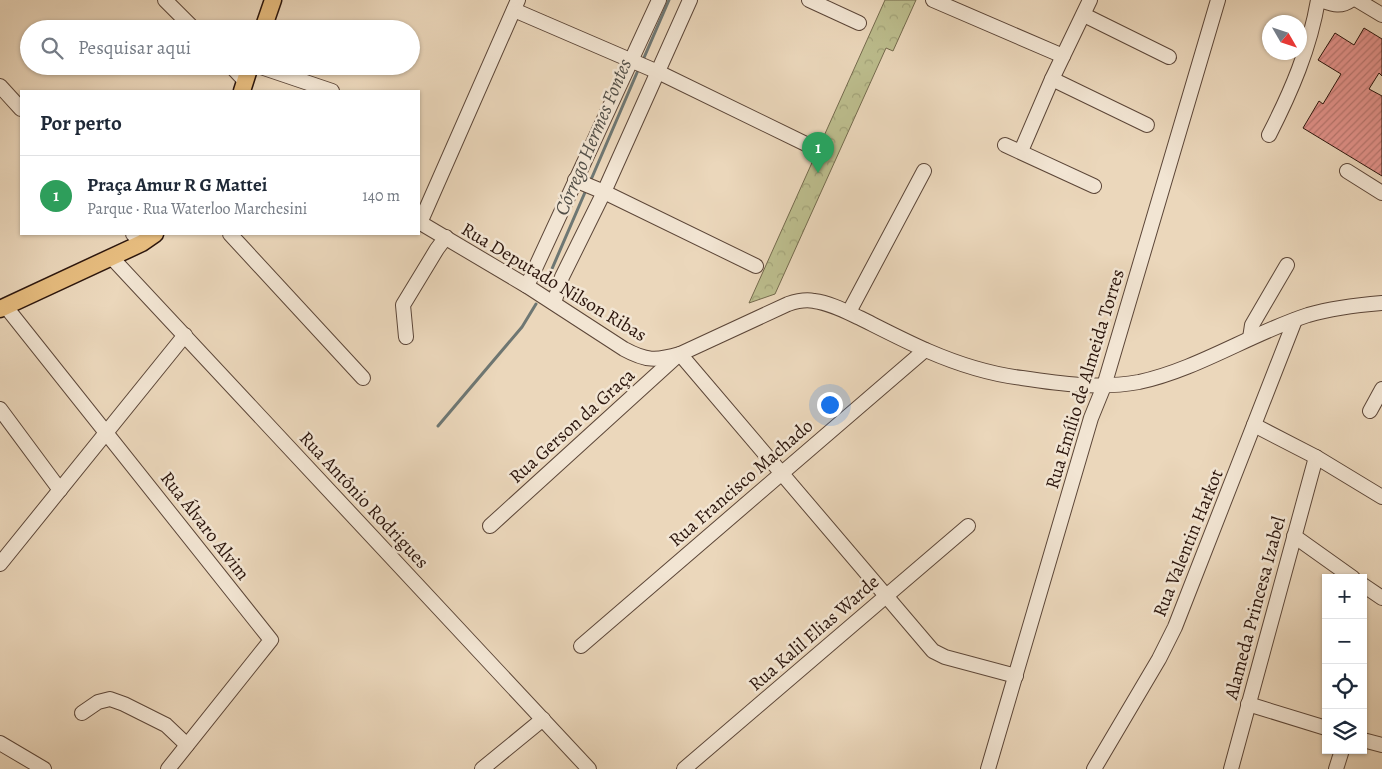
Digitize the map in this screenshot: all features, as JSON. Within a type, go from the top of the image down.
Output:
[{"type":"main road","points":[[266,20],[273,0]]},
{"type":"main road","points":[[3,308],[112,258],[144,237]]},
{"type":"street","points":[[165,0],[185,20]]},
{"type":"street","points":[[527,286],[632,61],[658,0]]},
{"type":"street","points":[[554,303],[562,277],[604,192],[690,0]]},
{"type":"street","points":[[809,0],[859,23]]},
{"type":"street","points":[[932,0],[1063,56]]},
{"type":"street","points":[[1021,151],[1052,79],[1090,0]]},
{"type":"street","name":"Rua Emílio de Almeida Torres","points":[[988,769],[1091,418],[1104,386],[1218,0]]},
{"type":"street","points":[[1269,135],[1289,94],[1303,59],[1319,0],[1340,6],[1351,0]]},
{"type":"street","points":[[1366,2],[1382,15]]},
{"type":"street","points":[[420,220],[516,5],[810,146]]},
{"type":"street","points":[[1084,15],[1169,57]]},
{"type":"street","points":[[285,75],[329,90]]},
{"type":"street","points":[[1052,79],[1147,125]]},
{"type":"street","points":[[0,86],[20,108]]},
{"type":"street","points":[[1005,145],[1094,186]]},
{"type":"street","points":[[1346,170],[1382,193]]},
{"type":"street","points":[[849,312],[924,171]]},
{"type":"street","points":[[576,180],[756,266]]},
{"type":"street","name":"Rua Deputado Nilson Ribas","points":[[420,223],[527,286],[635,355],[653,360],[680,354],[788,304],[800,300],[813,300],[849,312],[925,350],[961,364],[999,374],[1060,383],[1104,386],[1160,376],[1295,320],[1334,309],[1382,303]]},
{"type":"street","points":[[231,235],[363,378]]},
{"type":"street","points":[[406,337],[403,305],[437,249],[446,238]]},
{"type":"street","name":"Rua Antônio Rodrigues","points":[[112,258],[589,769]]},
{"type":"street","points":[[1250,338],[1252,325],[1287,265]]},
{"type":"street","name":"Rua Álvaro Alvim","points":[[3,308],[106,432],[271,640],[168,769]]},
{"type":"street","name":"Rua Valentin Harkot","points":[[1094,769],[1171,635],[1295,320]]},
{"type":"street","points":[[0,564],[185,335]]},
{"type":"street","name":"Rua Francisco Machado","points":[[581,646],[925,350]]},
{"type":"street","points":[[680,354],[928,646],[939,655],[1016,676]]},
{"type":"street","name":"Rua Gerson da Graça","points":[[490,526],[680,354]]},
{"type":"street","points":[[1370,411],[1382,389]]},
{"type":"street","points":[[0,409],[60,490]]},
{"type":"street","points":[[1254,425],[1316,457],[1382,497]]},
{"type":"street","name":"Alameda Princesa Izabel","points":[[1231,769],[1316,457]]},
{"type":"street","name":"Rua Kalil Elias Warde","points":[[684,769],[968,526]]},
{"type":"street","points":[[1294,536],[1347,574]]},
{"type":"street","points":[[1367,588],[1382,598]]},
{"type":"street","points":[[82,713],[98,702],[110,699],[166,725],[187,745]]},
{"type":"street","points":[[1248,704],[1322,727]]},
{"type":"street","points":[[482,769],[543,719]]},
{"type":"street","points":[[1367,741],[1382,745]]},
{"type":"street","points":[[0,743],[44,769]]},
{"type":"street","points":[[1336,769],[1341,754]]},
{"type":"green space","points":[[885,0],[916,0],[893,51],[886,48],[775,294],[749,303]]},
{"type":"building","points":[[1364,28],[1382,39],[1382,76],[1379,73],[1369,89],[1382,96],[1382,176],[1303,128],[1319,101],[1323,104],[1341,74],[1318,60],[1335,33],[1354,45]]},
{"type":"waterway","name":"Córrego Hermes Fontes","points":[[643,60],[669,0]]},
{"type":"waterway","name":"Córrego Hermes Fontes","points":[[590,182],[639,68]]},
{"type":"waterway","name":"Córrego Hermes Fontes","points":[[545,285],[586,190]]},
{"type":"waterway","points":[[438,426],[522,327],[536,304]]},
{"type":"place","name":"Praça Amur R G Mattei","points":[[818,173]]}]
